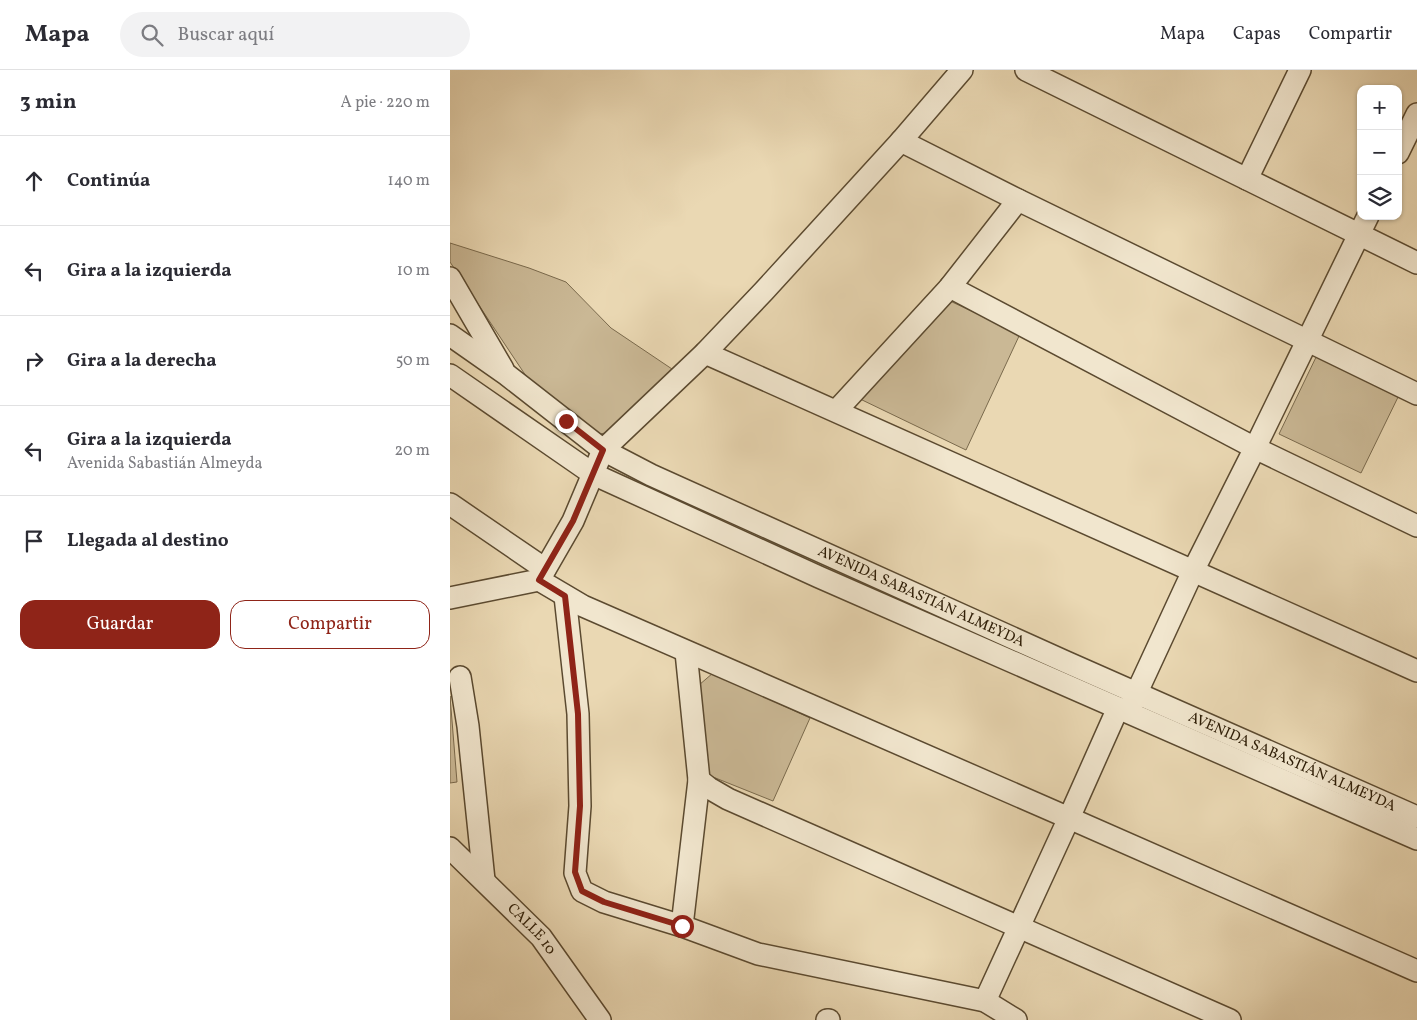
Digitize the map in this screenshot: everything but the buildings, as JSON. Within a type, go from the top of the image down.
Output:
[{"type":"street","points":[[450,598],[542,575],[573,521],[603,450],[705,352],[901,141],[962,70]]},
{"type":"street","points":[[1026,70],[1417,264]]},
{"type":"street","points":[[1247,179],[1299,70]]},
{"type":"street","points":[[1402,146],[1415,122]]},
{"type":"street","points":[[901,141],[1307,342],[1417,394]]},
{"type":"street","points":[[837,410],[950,287],[1018,200]]},
{"type":"street","points":[[985,1001],[1069,818],[1123,710],[1136,692],[1193,571],[1366,220]]},
{"type":"street","points":[[950,287],[1255,448],[1417,526]]},
{"type":"street","points":[[452,289],[507,375]]},
{"type":"street","name":"AVENIDA SABASTIÁN ALMEYDA","points":[[450,335],[507,375],[603,450],[651,475],[830,557],[1417,816]]},
{"type":"street","points":[[705,352],[1417,672]]},
{"type":"street","name":"AVENIDA SABASTIÁN ALMEYDA","points":[[450,375],[593,474],[828,581],[1417,839]]},
{"type":"street","points":[[450,504],[542,575],[565,596],[584,606],[1417,971]]},
{"type":"street","points":[[565,596],[578,714],[580,806],[575,872],[582,891],[604,902],[682,926],[758,954],[985,1001],[1016,1020]]},
{"type":"street","points":[[682,926],[699,780],[686,652]]},
{"type":"street","points":[[460,677],[468,726],[484,880]]},
{"type":"street","points":[[699,780],[728,799],[1230,1020]]},
{"type":"street","name":"CALLE 10","points":[[450,848],[540,937],[600,1020]]},
{"type":"shaded area","points":[[450,243],[566,282],[611,328],[672,369],[606,433],[599,434],[536,391],[450,262]]},
{"type":"shaded area","points":[[950,301],[1020,334],[966,450],[858,398]]},
{"type":"shaded area","points":[[1319,351],[1401,391],[1361,473],[1279,434]]},
{"type":"shaded area","points":[[713,673],[810,718],[773,801],[703,773],[699,685]]},
{"type":"shaded area","points":[[450,696],[457,782],[450,783]]},
{"type":"route","points":[[566,421],[603,450],[573,521],[539,580],[565,596],[578,714],[580,806],[575,872],[582,891],[604,902],[682,926]]}]
